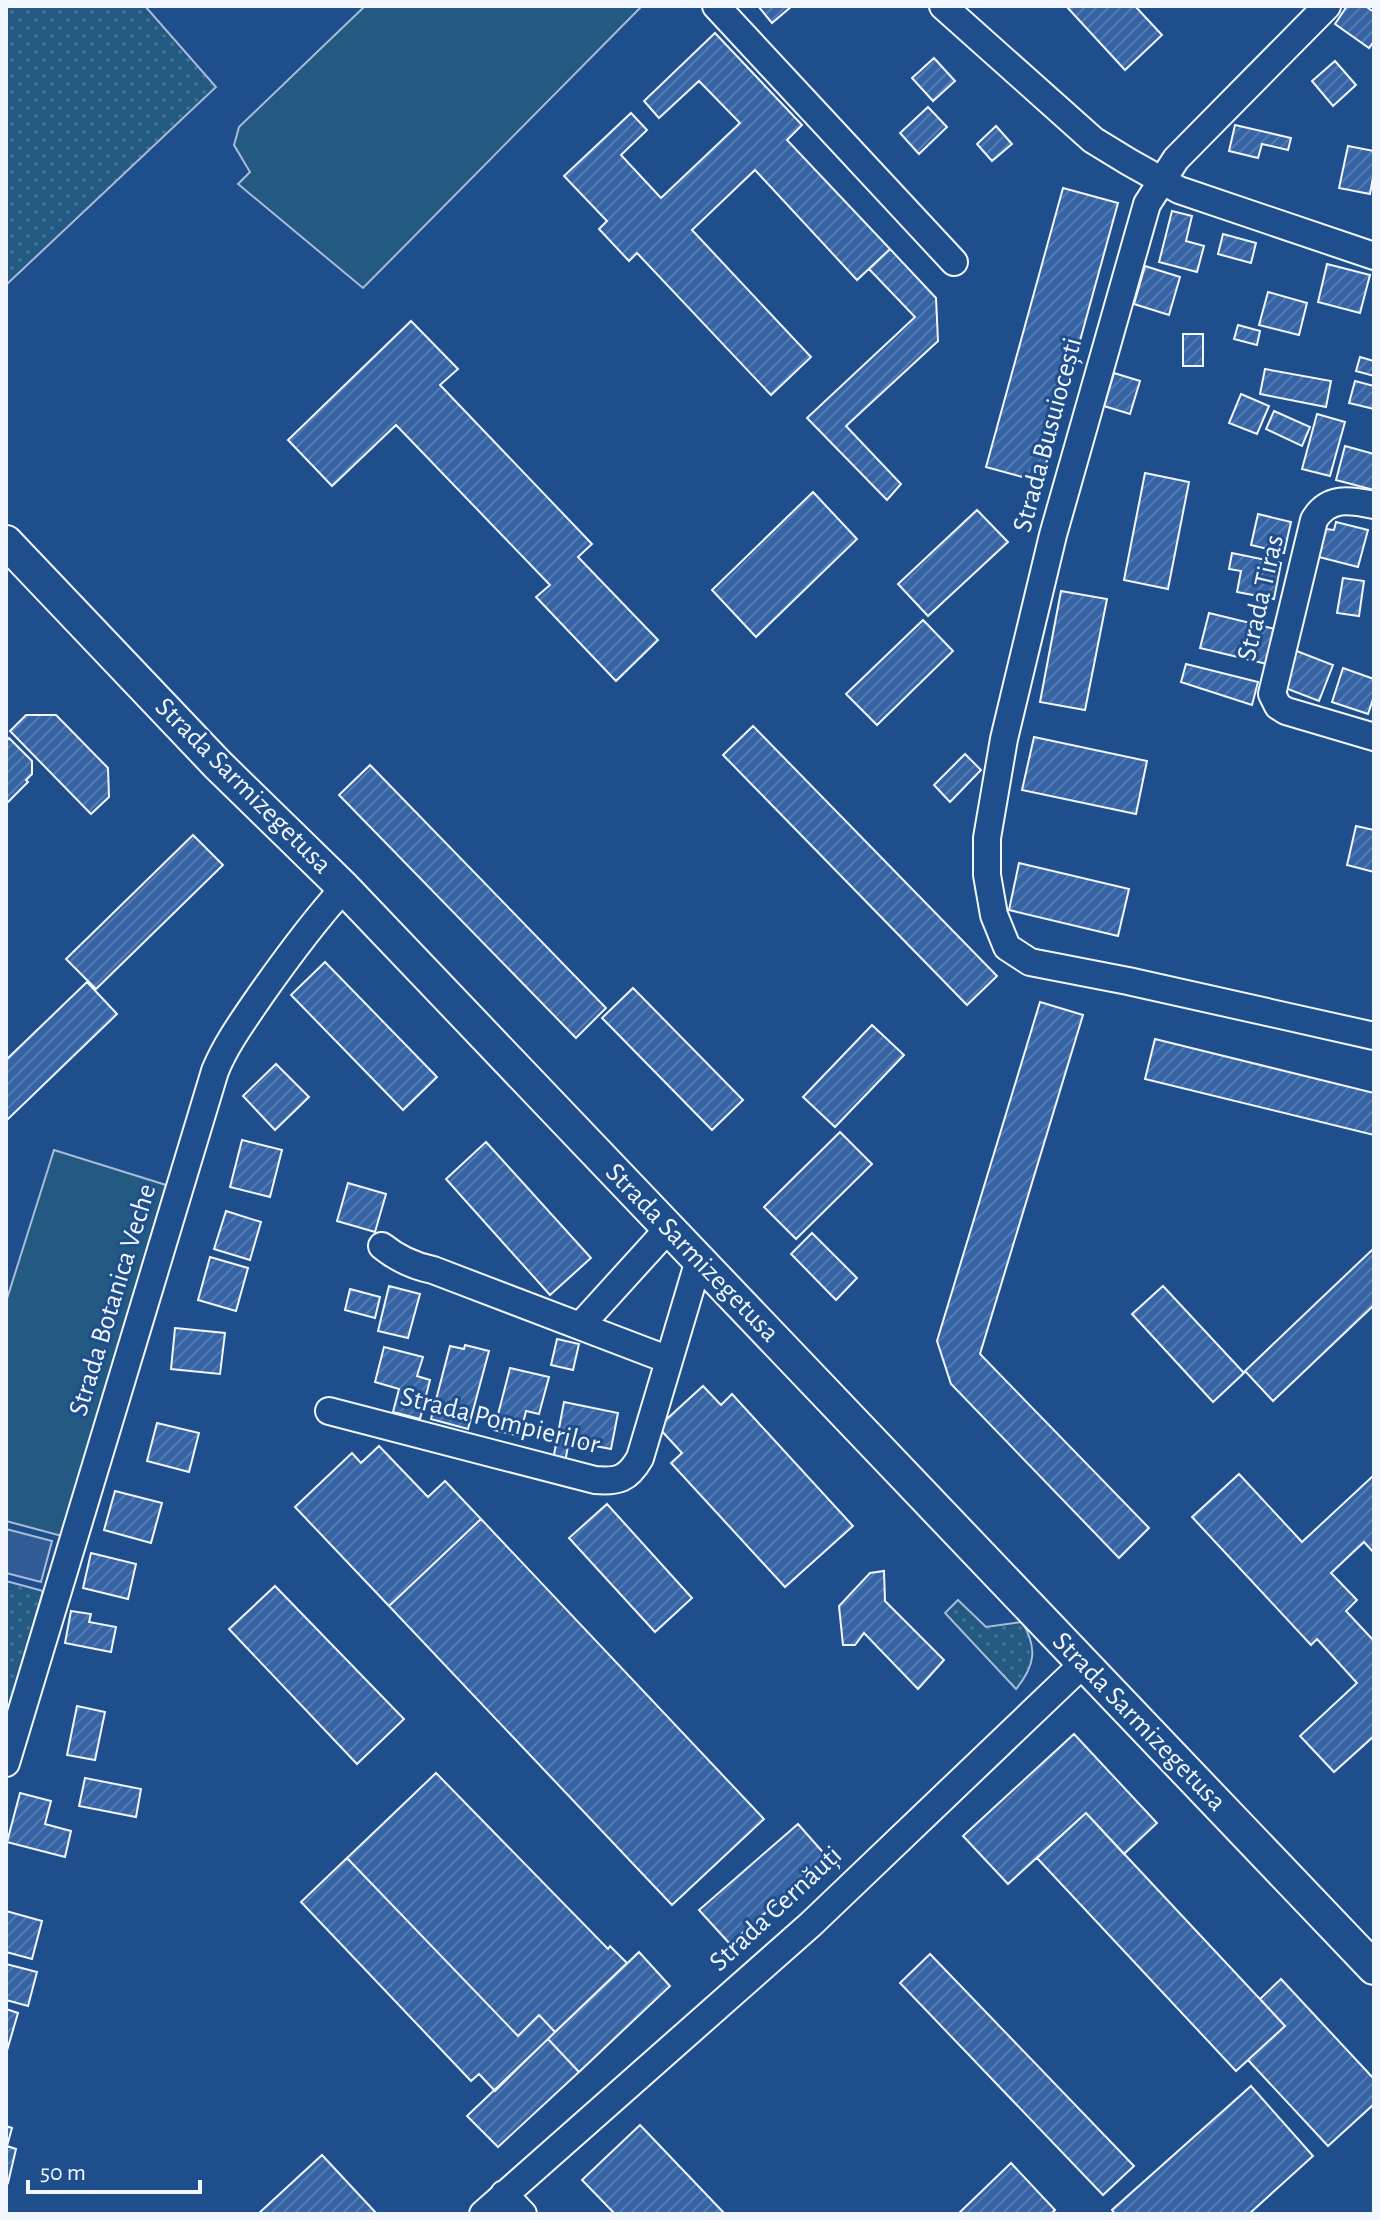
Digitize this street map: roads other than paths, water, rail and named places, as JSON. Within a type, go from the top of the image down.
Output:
[{"type":"main road","name":"Strada Sarmizegetusa","points":[[6,542],[217,764],[344,888],[1374,1968]]},
{"type":"street","points":[[716,6],[954,262]]},
{"type":"street","points":[[943,6],[1093,140],[1161,180],[1215,204],[1374,256]]},
{"type":"street","name":"Strada Busuiocești","points":[[1327,6],[1176,159],[1147,204],[1053,535],[1004,739],[987,838],[987,875],[994,915],[1007,947],[1030,962],[1374,1036]]},
{"type":"street","name":"Strada Tiras","points":[[1374,505],[1355,501],[1329,503],[1314,520],[1272,694],[1278,706],[1286,711],[1374,737]]},
{"type":"street","name":"Strada Botanica Veche","points":[[6,1763],[215,1071],[232,1037],[262,993],[301,938],[344,888]]},
{"type":"street","points":[[580,1326],[668,1229]]},
{"type":"street","points":[[382,1246],[397,1258],[417,1267],[433,1270],[669,1360]]},
{"type":"street","name":"Strada Pompierilor","points":[[329,1411],[595,1480],[620,1481],[632,1472],[640,1458],[699,1260]]},
{"type":"street","name":"Strada Cernăuți","points":[[483,2214],[811,1924],[1083,1664]]},
{"type":"street","points":[[504,2194],[523,2214]]}]
